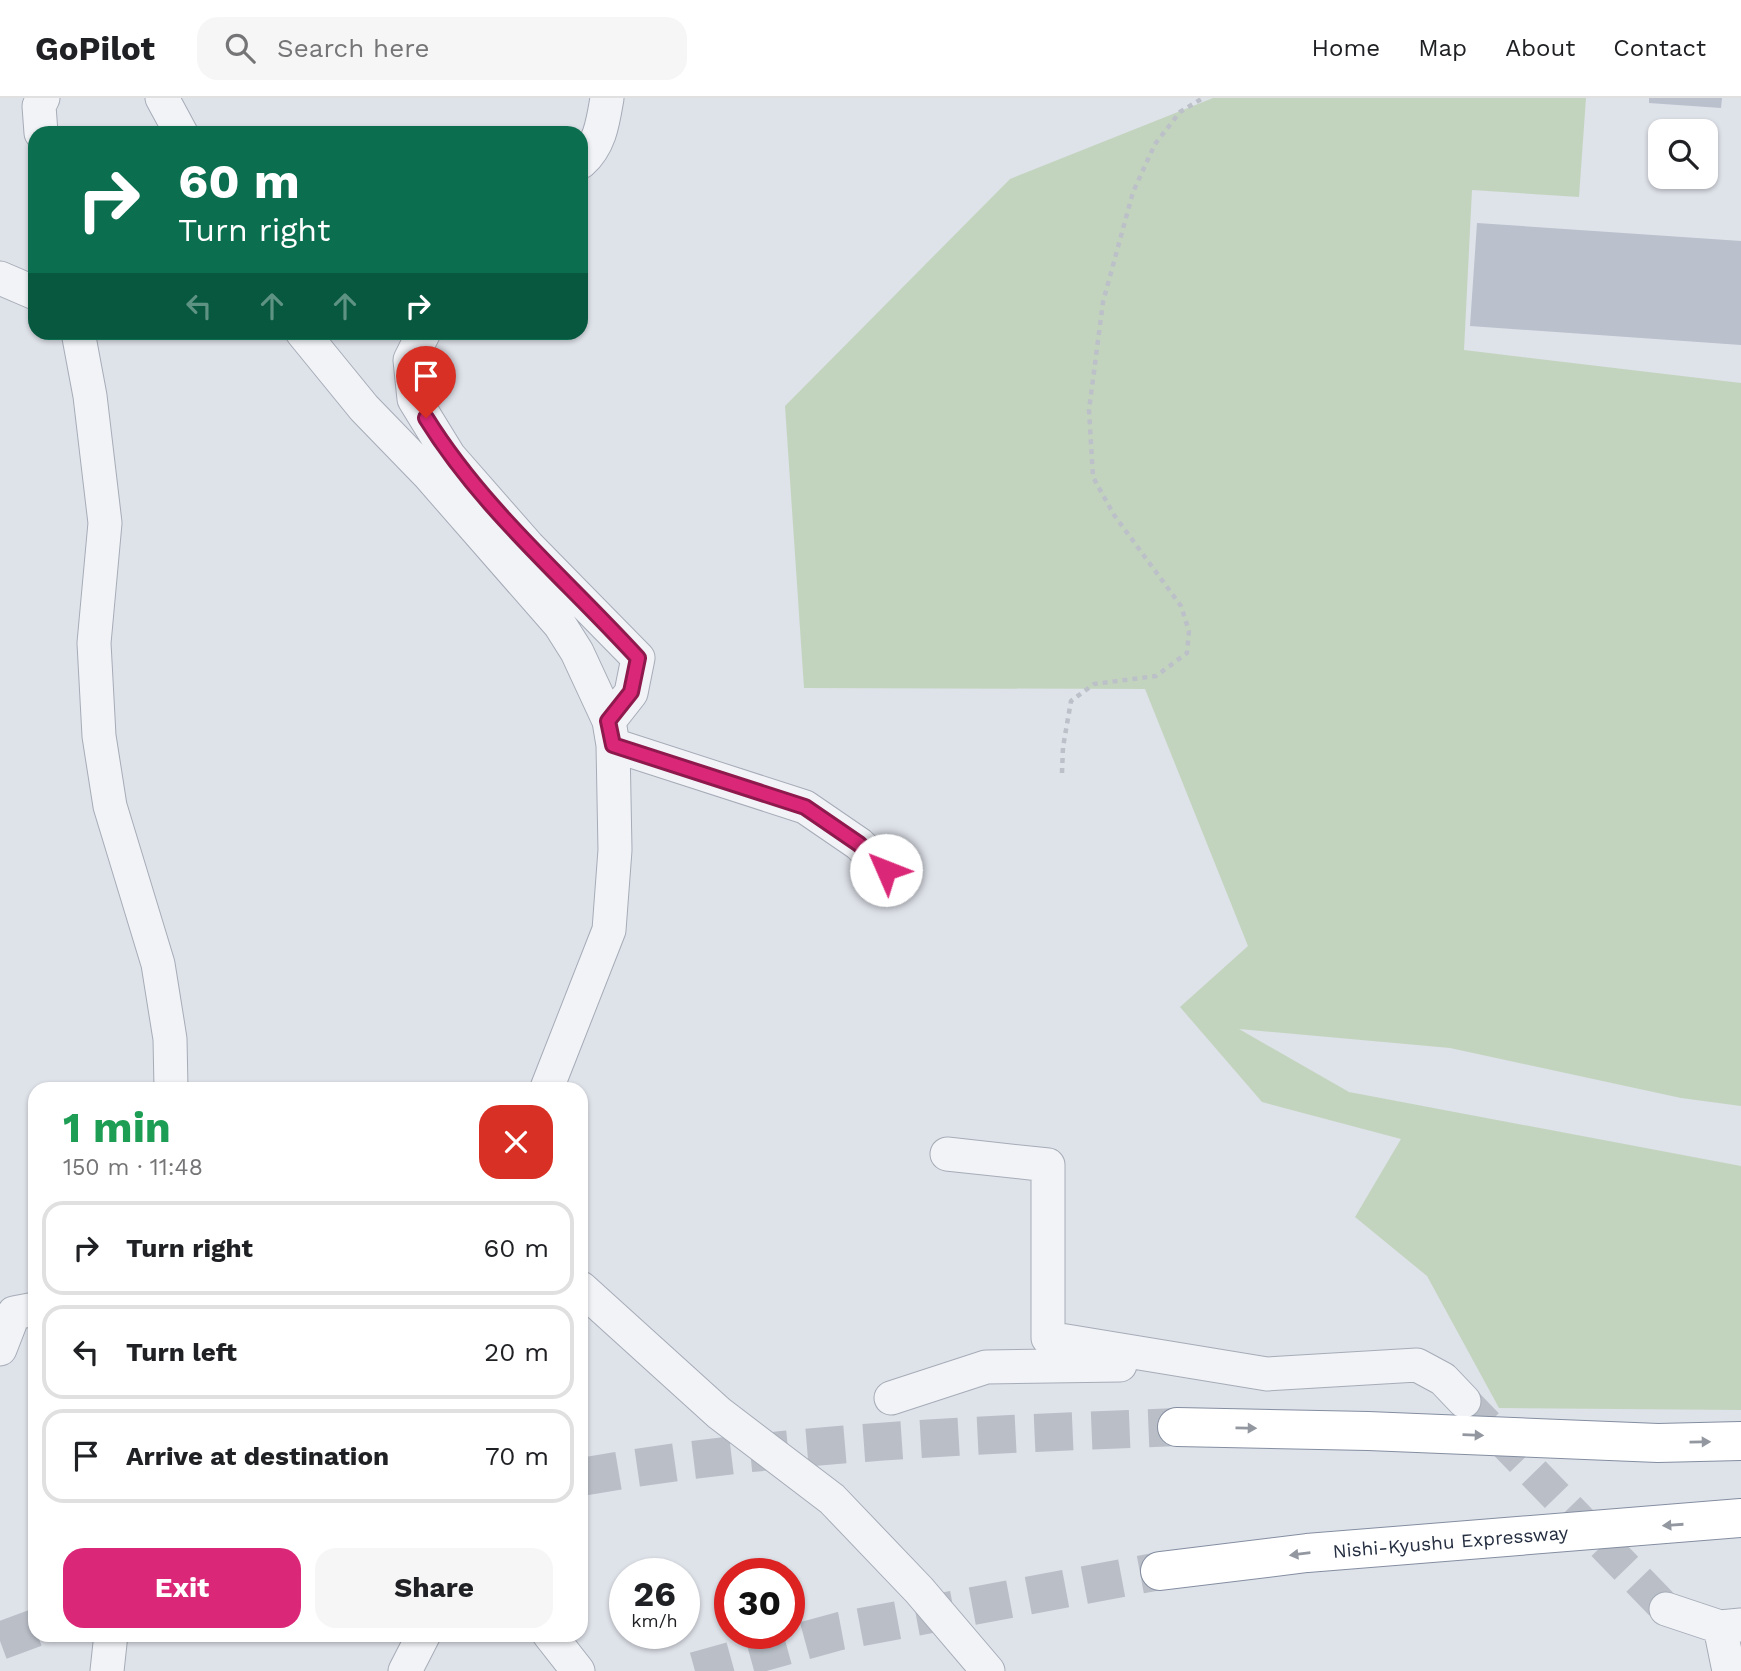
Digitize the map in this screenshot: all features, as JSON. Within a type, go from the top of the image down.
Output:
[{"type":"highway","points":[[1177,1427],[1368,1431],[1658,1443],[1741,1441]]},
{"type":"highway","name":"Nishi-Kyushu Expressway","points":[[1160,1571],[1307,1553],[1741,1518]]},
{"type":"street","points":[[40,126],[39,106],[43,98]]},
{"type":"street","points":[[162,98],[177,126]]},
{"type":"street","points":[[588,157],[602,130],[607,98]]},
{"type":"street","points":[[0,278],[28,290]]},
{"type":"street","points":[[80,340],[90,396],[104,523],[94,643],[99,736],[110,806],[158,964],[170,1039],[171,1082]]},
{"type":"street","points":[[309,340],[364,408],[428,474],[559,625],[577,652],[611,733],[615,849],[609,930],[549,1082]]},
{"type":"street","points":[[420,340],[410,360],[414,399],[449,456],[528,546],[638,658],[631,692],[611,733]]},
{"type":"street","points":[[611,733],[805,807],[859,844],[886,870]]},
{"type":"street","points":[[947,1154],[1048,1165],[1048,1338],[1267,1374],[1417,1365],[1443,1379],[1464,1401]]},
{"type":"street","points":[[588,1294],[719,1413],[832,1499],[919,1590],[988,1671]]},
{"type":"street","points":[[0,1349],[14,1313],[28,1310]]},
{"type":"street","points":[[891,1398],[986,1367],[1112,1366],[1175,1359]]},
{"type":"street","points":[[1666,1609],[1731,1626],[1729,1671]]},
{"type":"street","points":[[107,1671],[110,1642]]},
{"type":"street","points":[[405,1671],[420,1642]]},
{"type":"street","points":[[555,1642],[578,1671]]},
{"type":"path","points":[[1062,773],[1071,701],[1094,684],[1156,676],[1187,653],[1189,631],[1181,606],[1114,515],[1093,477],[1090,410],[1103,302],[1133,192],[1155,144],[1180,111],[1203,98]]},
{"type":"green space","points":[[1213,98],[1586,98],[1579,197],[1472,190],[1464,350],[1741,383],[1741,1106],[1681,1098],[1450,1048],[1239,1029],[1349,1092],[1741,1166],[1741,1410],[1499,1408],[1427,1276],[1355,1217],[1401,1139],[1262,1102],[1180,1007],[1248,946],[1145,689],[804,688],[785,406],[1010,179]]},
{"type":"building","points":[[1649,98],[1722,98],[1721,108],[1649,103]]},
{"type":"building","points":[[1477,223],[1741,241],[1741,345],[1470,326]]},
{"type":"tunnel","points":[[1464,1401],[1666,1609]]},
{"type":"tunnel","points":[[588,1476],[655,1465],[804,1448],[953,1437],[1177,1427]]},
{"type":"tunnel","points":[[695,1671],[840,1631],[1160,1571]]},
{"type":"tunnel","points":[[0,1641],[28,1631]]},
{"type":"route","points":[[426,418],[449,456],[480,492],[528,546],[638,658],[631,692],[608,721],[613,745],[805,807],[859,844],[886,870]]}]
